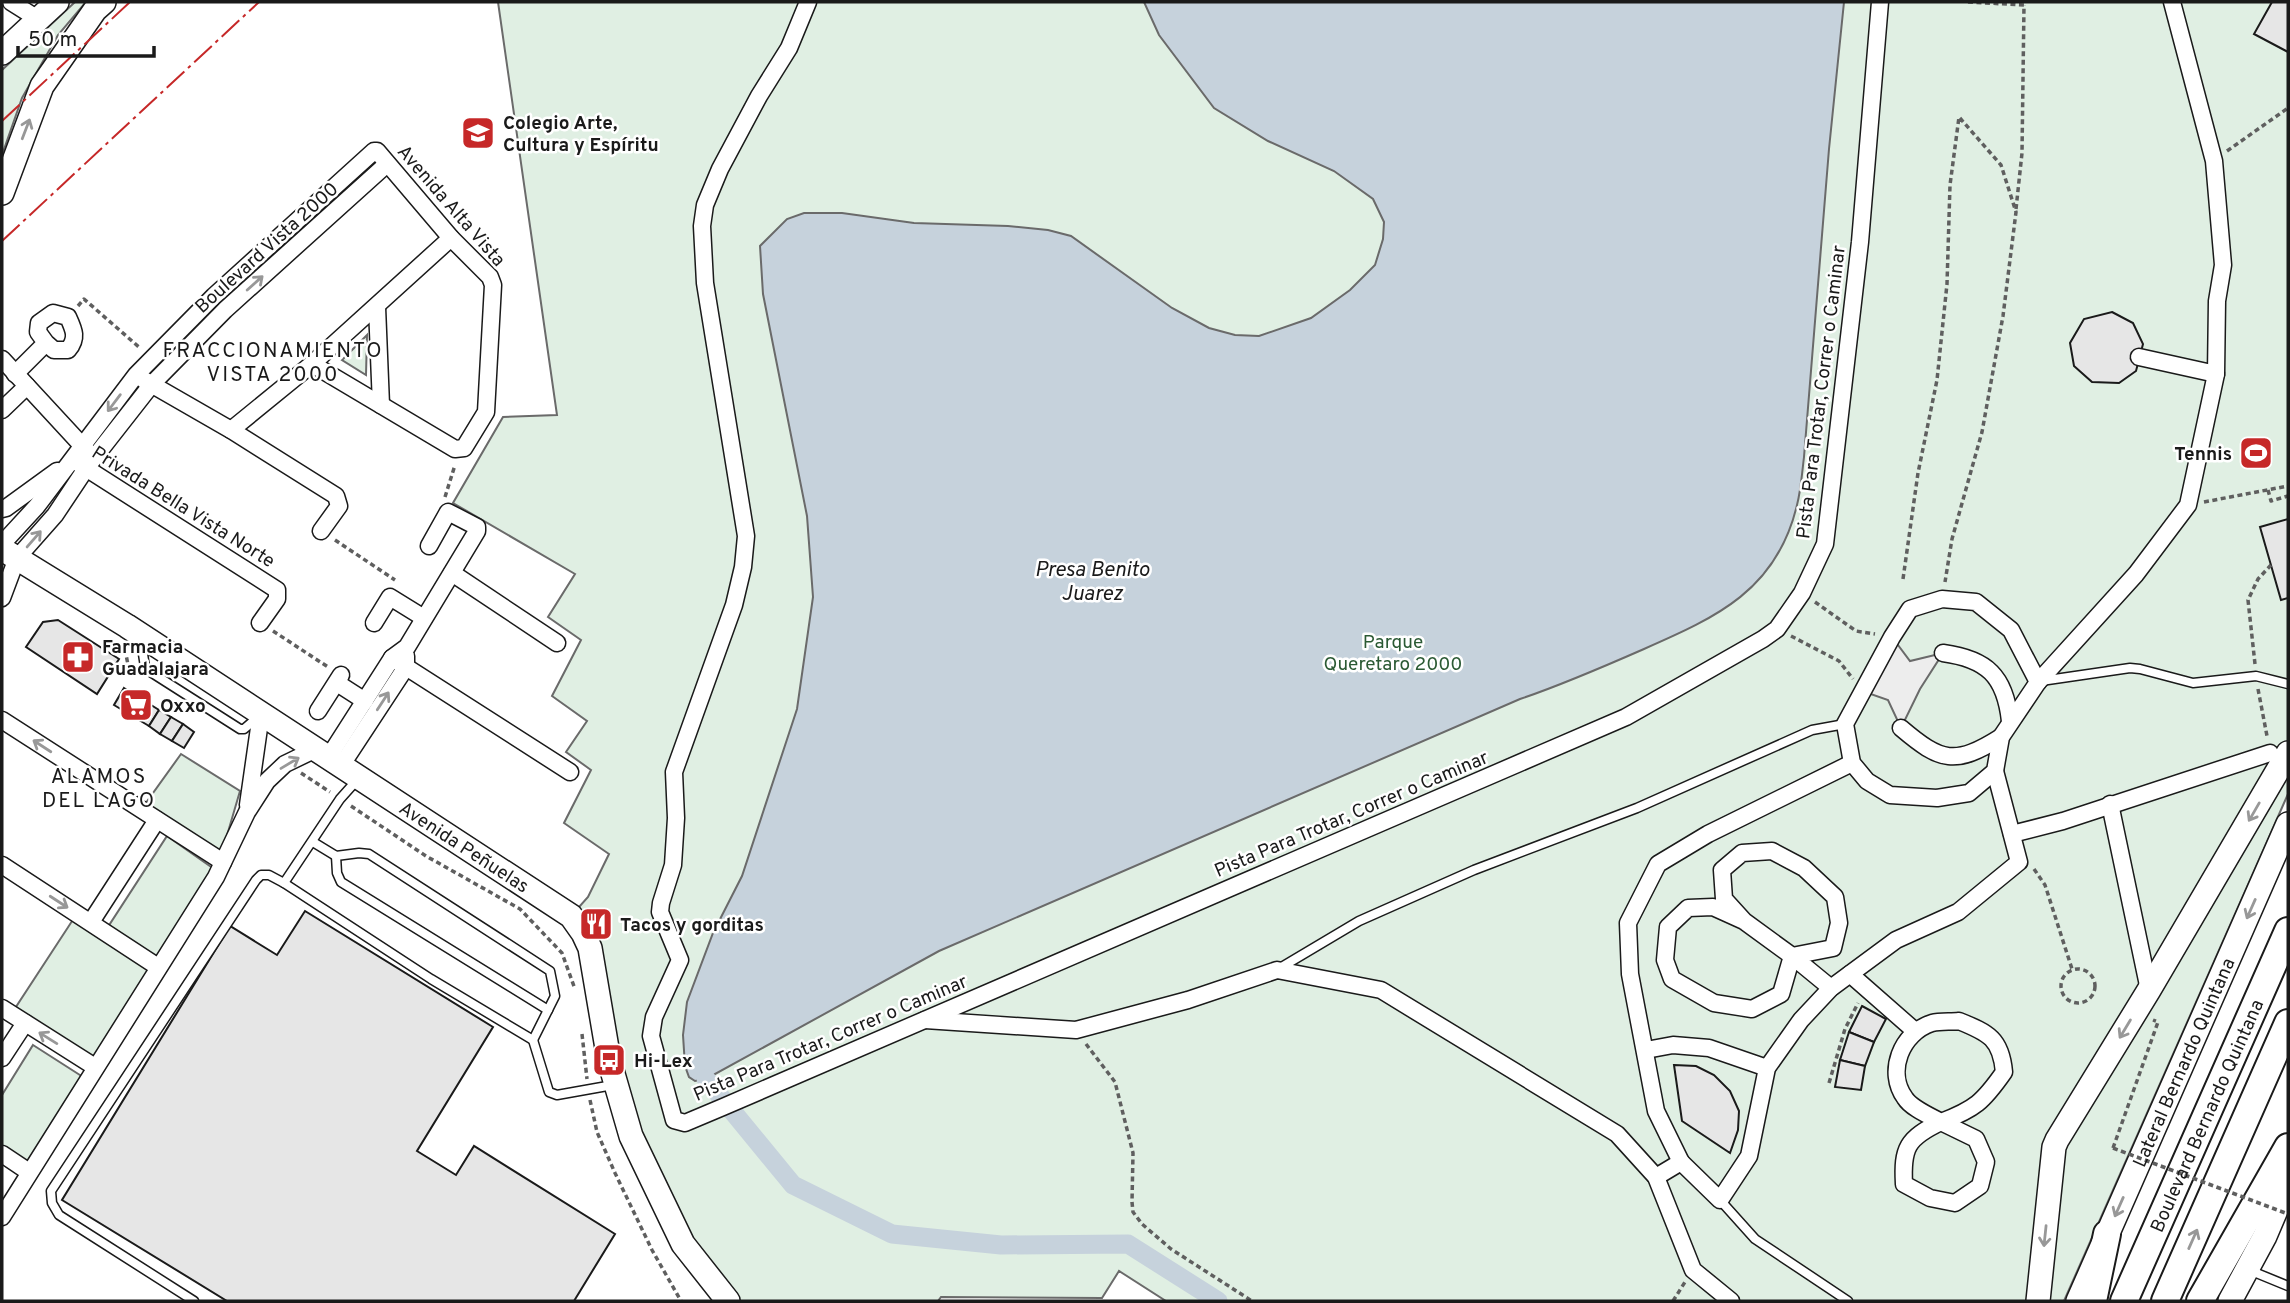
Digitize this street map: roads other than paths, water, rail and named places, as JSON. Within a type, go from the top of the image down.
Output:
[{"type":"main road","name":"Boulevard Bernardo Quintana","points":[[2124,1301],[2288,931]]},
{"type":"main road","name":"Boulevard Bernardo Quintana","points":[[2165,1301],[2288,1023]]},
{"type":"main road","points":[[2200,1301],[2288,1147]]},
{"type":"main road","points":[[2093,1301],[2107,1234]]},
{"type":"street","points":[[11,2],[38,19]]},
{"type":"street","points":[[2,53],[57,2]]},
{"type":"street","points":[[2,191],[42,86],[95,10],[104,2]]},
{"type":"street","name":"Pista Para Trotar, Correr o Caminar","points":[[808,2],[789,48],[752,108],[720,169],[705,205],[702,226],[705,283],[746,536],[743,567],[734,605],[674,772],[676,818],[673,865],[660,906],[665,927],[679,956],[678,965],[654,1017],[652,1036],[674,1120],[685,1123],[1626,717],[1777,629],[1802,593],[1825,544],[1860,242],[1880,2]]},
{"type":"street","points":[[1852,763],[1708,834],[1658,864],[1628,923],[1630,974],[1656,1111],[1681,1162],[1720,1200],[1749,1156],[1767,1068],[1801,1020],[1831,988],[1896,940],[1958,912],[2019,862],[1994,771],[2001,737],[2038,682],[2136,574],[2188,505],[2216,374],[2217,302],[2223,265],[2214,160],[2172,2]]},
{"type":"street","name":"Avenida Alta Vista","points":[[374,151],[377,151],[451,238],[490,277],[493,285],[486,412],[464,448],[455,449],[381,405]]},
{"type":"street","name":"Boulevard Vista 2000","points":[[7,550],[136,375],[214,296],[374,151]]},
{"type":"street","name":"Boulevard Vista 2000","points":[[7,550],[55,515],[90,463],[152,384],[225,310],[387,164]]},
{"type":"street","points":[[290,228],[302,241]]},
{"type":"street","points":[[231,430],[312,364],[451,238]]},
{"type":"street","points":[[214,296],[225,310]]},
{"type":"street","points":[[377,307],[381,405]]},
{"type":"street","points":[[53,313],[68,317],[75,331],[73,344],[60,351],[54,350],[46,343],[38,332],[39,323],[53,313]]},
{"type":"street","points":[[15,374],[46,343]]},
{"type":"street","points":[[2139,358],[2216,374]]},
{"type":"street","points":[[2,359],[82,446],[90,463]]},
{"type":"street","points":[[312,364],[381,405]]},
{"type":"street","points":[[136,375],[231,430],[336,496],[339,506],[321,531]]},
{"type":"street","points":[[2,410],[27,386]]},
{"type":"street","points":[[2,509],[71,460]]},
{"type":"street","name":"Privada Bella Vista Norte","points":[[71,460],[90,463],[277,590],[277,599],[260,623]]},
{"type":"street","points":[[336,763],[478,529],[448,512],[429,546]]},
{"type":"street","points":[[2,598],[7,550]]},
{"type":"street","name":"Avenida Peñuelas","points":[[7,550],[571,916],[590,948],[615,1085],[631,1136],[683,1244],[728,1301]]},
{"type":"street","points":[[452,573],[558,643]]},
{"type":"street","points":[[374,623],[399,583]]},
{"type":"street","points":[[390,597],[424,618]]},
{"type":"street","points":[[1994,771],[1969,793],[1937,798],[1890,795],[1867,781],[1852,763],[1845,724],[1910,609],[1942,598],[1976,602],[2011,630],[2038,682]]},
{"type":"street","points":[[1943,653],[1965,656],[1993,671],[2008,701],[2010,721]]},
{"type":"street","points":[[336,763],[365,701],[399,662]]},
{"type":"street","points":[[399,662],[570,772]]},
{"type":"street","points":[[318,711],[339,679],[365,701]]},
{"type":"street","points":[[247,811],[261,714]]},
{"type":"street","points":[[2,720],[223,862]]},
{"type":"street","points":[[1901,728],[1925,749],[1950,758],[1981,749],[2001,737]]},
{"type":"street","points":[[2012,834],[2063,821],[2110,804],[2279,753]]},
{"type":"street","points":[[2038,1301],[2054,1147],[2149,990],[2279,753]]},
{"type":"street","points":[[2,1217],[223,862],[247,811],[267,780],[285,764],[336,763]]},
{"type":"street","points":[[2110,804],[2149,990]]},
{"type":"street","points":[[90,922],[157,820]]},
{"type":"street","name":"Lateral Bernardo Quintana","points":[[2078,1301],[2288,824]]},
{"type":"street","points":[[1792,956],[1833,948],[1839,923],[1835,897],[1804,868],[1772,851],[1741,853],[1723,870],[1724,899],[1744,921],[1831,988]]},
{"type":"street","points":[[2,865],[159,967]]},
{"type":"street","points":[[1744,921],[1713,907],[1688,908],[1668,927],[1665,960],[1672,979],[1714,1003],[1752,1009],[1781,994],[1792,956]]},
{"type":"street","points":[[923,1020],[1076,1030],[1188,1000],[1277,970],[1381,990],[1617,1134],[1656,1177],[1693,1270],[1712,1293],[1731,1301]]},
{"type":"street","points":[[1850,974],[1915,1031]]},
{"type":"street","points":[[2,1008],[95,1067]]},
{"type":"street","points":[[1915,1031],[1901,1050],[1895,1075],[1905,1100],[1941,1122],[1976,1139],[1986,1162],[1980,1186],[1955,1203],[1930,1198],[1904,1184],[1903,1157],[1919,1133],[1941,1122],[1965,1113],[1987,1097],[2004,1072],[2002,1051],[1984,1031],[1959,1021],[1933,1023],[1915,1031]]},
{"type":"street","points":[[2,1058],[25,1023]]},
{"type":"street","points":[[1646,1050],[1673,1045],[1709,1048],[1767,1068]]},
{"type":"street","points":[[2,1154],[29,1172]]},
{"type":"street","points":[[1656,1177],[1681,1162]]},
{"type":"street","points":[[2230,1301],[2265,1236],[2288,1182]]},
{"type":"lane","points":[[2038,682],[2130,668],[2193,683],[2256,676],[2288,684]]},
{"type":"lane","points":[[1277,970],[1359,921],[1474,870],[1637,808],[1812,730],[1845,724]]},
{"type":"lane","points":[[284,883],[340,799],[336,763]]},
{"type":"lane","points":[[313,842],[336,856],[359,853],[369,855],[550,971],[555,996],[533,1040]]},
{"type":"lane","points":[[336,856],[337,873],[341,882],[548,1010]]},
{"type":"lane","points":[[194,1301],[59,1215],[52,1203],[51,1191],[261,875],[269,875],[284,883],[431,979],[533,1040],[549,1092],[557,1095],[615,1085]]},
{"type":"lane","points":[[1720,1200],[1755,1239],[1848,1301]]},
{"type":"lane","points":[[2246,1269],[2288,1286]]},
{"type":"water","name":"Presa Benito Juarez","points":[[1144,2],[1844,2],[1804,457],[1798,499],[1788,534],[1775,559],[1759,579],[1740,597],[1696,625],[939,951],[706,1079],[695,1081],[689,1077],[685,1066],[683,1035],[687,1002],[713,933],[742,876],[797,709],[813,597],[807,516],[763,294],[760,246],[787,219],[804,213],[842,213],[914,223],[1048,230],[1071,236],[1172,308],[1209,328],[1235,335],[1259,336],[1311,318],[1350,290],[1375,265],[1383,239],[1384,222],[1373,199],[1334,171],[1268,141],[1214,108],[1159,35]]},
{"type":"waterway","points":[[706,1079],[793,1185],[892,1234],[1001,1245],[1128,1244],[1218,1301]]},
{"type":"place","name":"Colegio Arte, Cultura y Espíritu","points":[[478,133]]},
{"type":"place","name":"Tennis","points":[[2256,453]]},
{"type":"place","name":"Farmacia Guadalajara","points":[[78,657]]},
{"type":"place","name":"Oxxo","points":[[136,705]]},
{"type":"place","name":"Tacos y gorditas","points":[[596,924]]},
{"type":"place","name":"Hi-Lex","points":[[609,1060]]},
{"type":"district","name":"FRACCIONAMIENTO VISTA 2000","points":[[273,362]]},
{"type":"district","name":"ALAMOS DEL LAGO","points":[[99,788]]},
{"type":"park label","name":"Parque Queretaro 2000","points":[[1393,652]]}]
